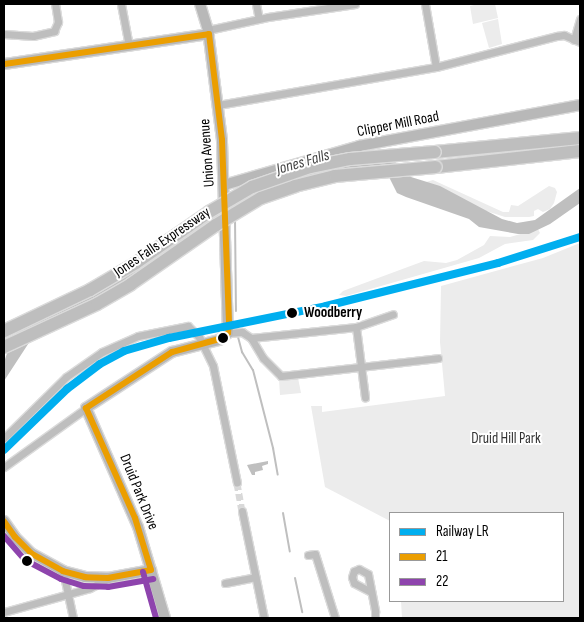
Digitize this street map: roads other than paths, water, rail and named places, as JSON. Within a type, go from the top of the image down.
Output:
[{"type":"highway","name":"Jones Falls Expressway","points":[[4,331],[90,290],[136,263],[209,212],[274,178],[326,163],[576,138]]},
{"type":"highway","name":"Jones Falls Expressway","points":[[4,347],[97,304],[131,284],[216,225],[261,198],[295,186],[335,176],[577,151]]},
{"type":"street","points":[[4,34],[30,36],[54,31],[58,22],[55,4]]},
{"type":"street","points":[[121,4],[128,46]]},
{"type":"street","name":"Union Avenue","points":[[200,4],[208,32],[218,105],[224,190],[225,238],[234,332]]},
{"type":"street","points":[[256,4],[259,19]]},
{"type":"street","points":[[4,64],[208,32],[318,7],[355,4]]},
{"type":"street","points":[[425,4],[436,67]]},
{"type":"street","points":[[218,105],[436,67],[557,36],[564,35],[577,41],[580,18]]},
{"type":"street","name":"Clipper Mill Road","points":[[224,190],[359,146],[580,105]]},
{"type":"street","points":[[4,467],[86,408],[166,355],[223,338],[234,332],[251,338],[356,327],[393,314]]},
{"type":"street","points":[[4,438],[66,377],[116,345],[138,336],[188,326],[196,332],[210,358],[236,483]]},
{"type":"street","points":[[356,327],[365,397]]},
{"type":"street","points":[[251,338],[263,358],[281,376],[438,358]]},
{"type":"street","name":"Druid Park Drive","points":[[86,408],[138,527],[165,618]]},
{"type":"street","points":[[242,511],[264,618]]},
{"type":"street","points":[[4,521],[15,537],[32,553],[63,571],[85,577],[108,578],[151,570]]},
{"type":"street","points":[[308,555],[315,554],[335,618]]},
{"type":"street","points":[[63,571],[73,618]]},
{"type":"street","points":[[225,583],[256,577]]},
{"type":"street","points":[[4,612],[90,588],[108,578]]},
{"type":"street","points":[[371,592],[375,618]]},
{"type":"waterway","points":[[235,219],[236,311]]},
{"type":"waterway","points":[[238,337],[242,352],[253,370],[278,475]]},
{"type":"waterway","points":[[283,513],[290,551]]},
{"type":"waterway","points":[[295,578],[302,612]]},
{"type":"tunnel","points":[[237,483],[242,511]]},
{"type":"rail line","name":"LR","points":[[4,450],[67,389],[100,364],[124,351],[169,338],[326,306],[498,263],[580,237]]},
{"type":"place","name":"Woodberry","points":[[292,313]]},
{"type":"water label","name":"Jones Falls","points":[[303,163]]},
{"type":"park label","name":"Druid Hill Park","points":[[506,439]]}]
